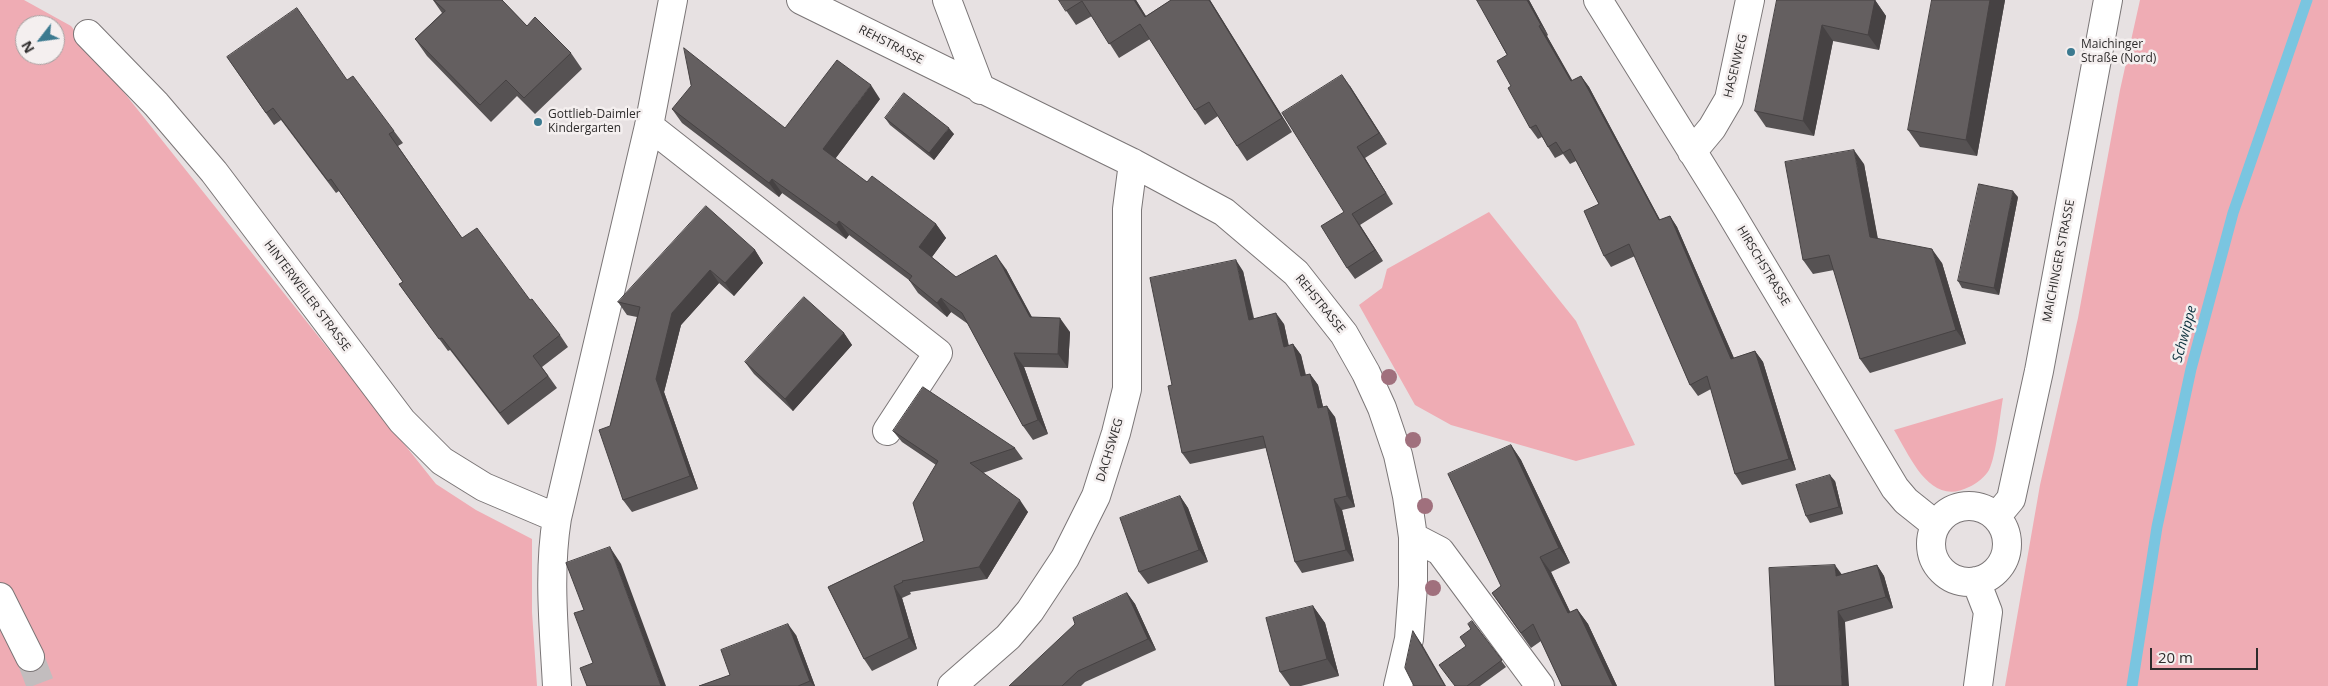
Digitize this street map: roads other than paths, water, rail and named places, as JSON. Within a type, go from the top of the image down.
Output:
[{"type":"street","points":[[557,686],[552,578],[553,546],[557,518],[649,126],[673,0]]},
{"type":"street","name":"REHSTRASSE","points":[[801,0],[1133,163],[1224,212],[1296,273],[1344,334],[1366,373],[1382,408],[1398,455],[1413,537],[1413,586],[1409,639],[1398,686]]},
{"type":"street","points":[[947,0],[981,90]]},
{"type":"street","name":"HIRSCHSTRASSE","points":[[1598,0],[1895,488],[1906,501],[1936,525]]},
{"type":"street","name":"HASENWEG","points":[[1692,152],[1712,128],[1729,99],[1750,0]]},
{"type":"street","name":"MAICHINGER STRASSE","points":[[1996,517],[2010,499],[2039,371],[2108,0]]},
{"type":"street","name":"HINTERWEILER STRASSE","points":[[88,34],[156,104],[214,172],[402,421],[442,461],[484,486],[557,518]]},
{"type":"street","points":[[649,126],[938,353],[886,431]]},
{"type":"street","name":"DACHSWEG","points":[[952,686],[1008,637],[1030,611],[1064,558],[1096,496],[1116,433],[1127,389],[1127,209],[1133,163]]},
{"type":"street","points":[[1970,506],[1984,509],[1996,517],[2004,528],[2007,542],[2005,555],[1999,567],[1989,576],[1976,581],[1964,582],[1952,578],[1942,571],[1935,561],[1931,549],[1931,537],[1936,525],[1944,514],[1957,508],[1970,506]]},
{"type":"street","points":[[1413,537],[1440,551],[1540,686]]},
{"type":"street","points":[[1976,581],[1988,612],[1978,686]]},
{"type":"street","points":[[0,597],[30,657]]},
{"type":"waterway","name":"Schwippe","points":[[2132,686],[2157,527],[2191,369],[2233,213],[2307,0]]},
{"type":"tunnel","points":[[30,657],[41,686]]},
{"type":"place","name":"Maichinger Straße (Nord)","points":[[2071,52]]},
{"type":"place","name":"Gottlieb-Daimler Kindergarten","points":[[538,122]]}]
